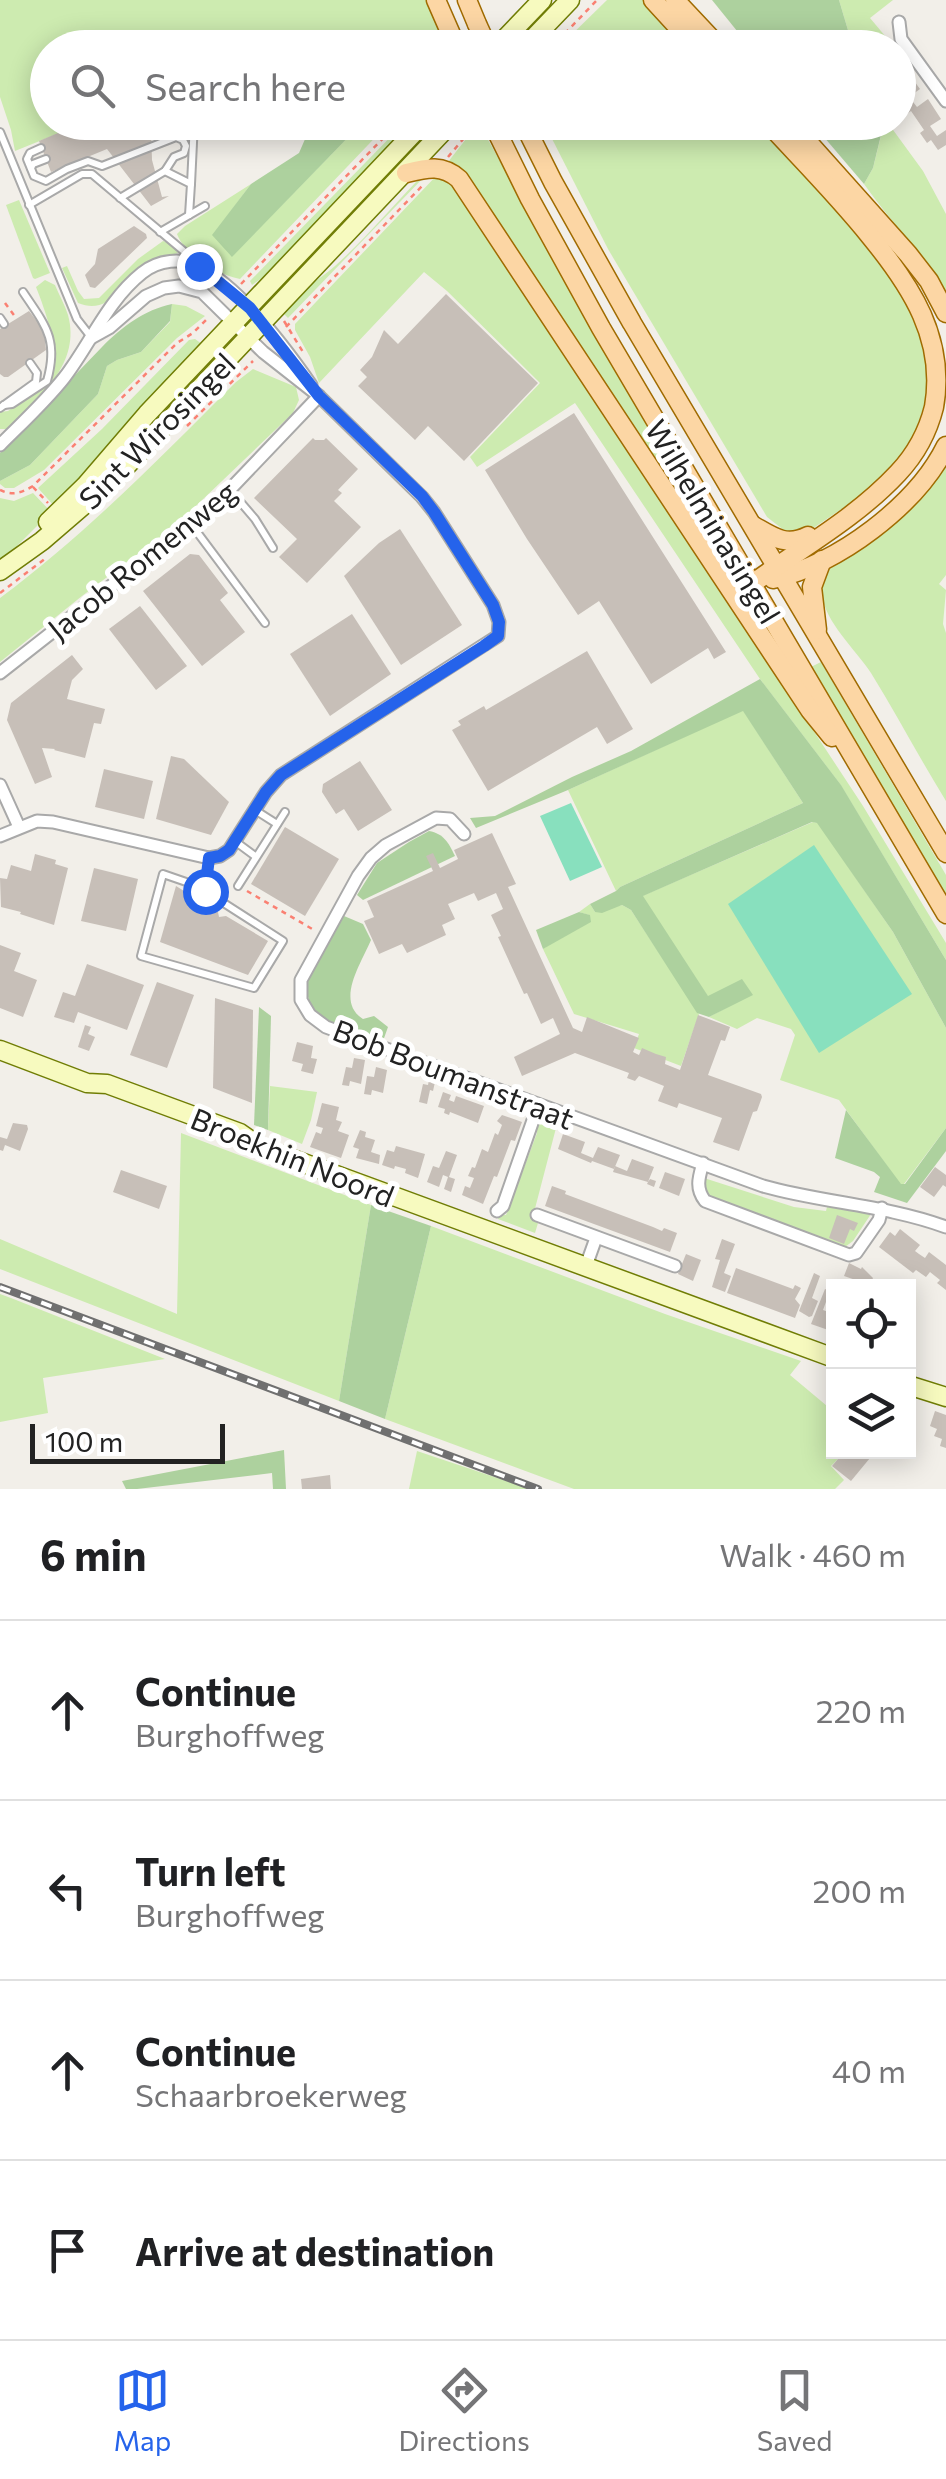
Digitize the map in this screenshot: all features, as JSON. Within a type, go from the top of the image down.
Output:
[{"type":"main road","points":[[436,0],[449,30]]},
{"type":"main road","points":[[467,0],[480,30]]},
{"type":"main road","points":[[513,30],[542,0]]},
{"type":"main road","points":[[541,30],[570,0]]},
{"type":"main road","points":[[653,0],[680,30]]},
{"type":"main road","points":[[675,0],[703,30]]},
{"type":"main road","name":"Sint Wirosingel","points":[[256,315],[408,140]]},
{"type":"main road","name":"Sint Wirosingel","points":[[0,571],[42,541],[114,479],[240,331],[435,140]]},
{"type":"main road","name":"Wilhelminasingel","points":[[500,140],[600,328],[946,914]]},
{"type":"main road","name":"Wilhelminasingel","points":[[532,140],[595,260],[946,853]]},
{"type":"main road","points":[[752,584],[778,572],[846,521],[898,473],[920,442],[933,413],[939,367],[925,315],[892,262],[784,140]]},
{"type":"main road","points":[[806,140],[908,254],[946,313]]},
{"type":"main road","points":[[406,172],[439,167],[460,179],[810,710],[876,792]]},
{"type":"main road","points":[[778,572],[808,569],[900,508],[926,479],[946,446]]},
{"type":"main road","points":[[750,524],[776,539],[793,542],[846,521]]},
{"type":"main road","points":[[819,640],[812,587],[822,560]]},
{"type":"main road","name":"Broekhin Noord","points":[[0,1050],[87,1083],[107,1084],[157,1102],[240,1133],[260,1147],[826,1355]]},
{"type":"main road","points":[[916,1388],[946,1397]]},
{"type":"street","points":[[898,22],[900,30]]},
{"type":"street","points":[[916,58],[944,95]]},
{"type":"street","points":[[0,444],[66,375],[92,338],[98,322],[143,272],[178,260],[199,266],[256,315],[319,396]]},
{"type":"street","points":[[0,836],[37,822],[54,822],[209,858],[220,856],[281,775],[498,636],[499,622],[493,605],[422,496],[319,396],[240,331],[202,292],[179,286],[164,288],[146,296],[92,338]]},
{"type":"street","name":"Jacob Romenweg","points":[[0,673],[218,502],[319,396]]},
{"type":"street","points":[[0,784],[18,827]]},
{"type":"street","name":"Bob Boumanstraat","points":[[464,834],[450,819],[436,818],[386,844],[371,858],[302,980],[301,1000],[310,1015],[326,1028],[763,1186],[882,1208],[946,1227]]},
{"type":"street","points":[[498,1211],[538,1106]]},
{"type":"street","points":[[703,1164],[698,1186],[705,1200],[849,1255],[856,1253],[880,1220],[882,1208]]},
{"type":"street","points":[[537,1215],[675,1266]]},
{"type":"street","points":[[586,1266],[596,1238]]},
{"type":"lane","points":[[0,132],[77,320],[92,338]]},
{"type":"lane","points":[[41,148],[28,155],[30,169],[39,180],[46,181],[88,161],[102,166],[166,140]]},
{"type":"lane","points":[[120,198],[165,171],[174,157],[184,153],[183,140]]},
{"type":"lane","points":[[189,215],[194,140]]},
{"type":"lane","points":[[30,169],[46,159]]},
{"type":"lane","points":[[165,171],[191,184]]},
{"type":"lane","points":[[29,205],[82,174],[92,174],[186,253],[192,264]]},
{"type":"lane","points":[[160,232],[205,206]]},
{"type":"lane","points":[[2,406],[48,382],[52,366],[49,331],[23,292]]},
{"type":"lane","points":[[2,406],[36,382],[37,373],[30,364]]},
{"type":"lane","points":[[230,490],[273,548]]},
{"type":"lane","points":[[190,524],[265,623]]},
{"type":"lane","points":[[255,810],[276,824]]},
{"type":"lane","points":[[238,886],[285,812]]},
{"type":"lane","points":[[235,841],[254,856]]},
{"type":"lane","points":[[205,891],[209,858]]},
{"type":"lane","points":[[162,874],[205,891],[283,941],[254,988],[141,956],[162,874]]},
{"type":"path","points":[[568,30],[597,0]]},
{"type":"path","points":[[233,293],[381,140]]},
{"type":"path","points":[[5,303],[16,318]]},
{"type":"path","points":[[0,490],[10,494],[33,486],[177,343],[218,308]]},
{"type":"path","points":[[238,886],[324,936]]},
{"type":"green space","points":[[0,0],[426,0],[438,30],[30,30],[30,140],[42,140],[15,151],[0,97]]},
{"type":"green space","points":[[607,0],[646,0],[674,30],[576,30]]},
{"type":"green space","points":[[712,0],[839,0],[848,30],[736,30]]},
{"type":"green space","points":[[839,0],[893,0],[870,18],[880,30],[848,30]]},
{"type":"green space","points":[[305,140],[346,140],[232,257],[212,235],[251,184],[299,153]]},
{"type":"green space","points":[[345,140],[373,140],[240,279],[203,263],[187,250],[177,234],[251,184],[213,235],[232,256]]},
{"type":"green space","points":[[387,140],[397,140],[265,276],[252,285],[250,281]]},
{"type":"green space","points":[[465,140],[488,140],[610,361],[813,703],[459,170],[448,162]]},
{"type":"green space","points":[[553,140],[777,140],[852,222],[915,314],[927,343],[929,391],[913,438],[897,462],[868,491],[809,531],[785,531],[767,517],[608,249]]},
{"type":"green space","points":[[826,140],[880,140],[873,168],[864,184]]},
{"type":"green space","points":[[880,140],[900,140],[923,171],[946,214],[946,295],[918,252],[864,184]]},
{"type":"green space","points":[[439,173],[450,178],[863,806],[946,943],[946,960],[840,784],[760,679],[575,403],[477,467],[470,457],[540,383],[424,272],[319,383],[295,324]]},
{"type":"green space","points":[[425,176],[288,318],[284,314],[294,300],[346,256]]},
{"type":"green space","points":[[19,200],[50,273],[35,279],[6,205]]},
{"type":"green space","points":[[163,241],[178,253],[146,263],[107,302],[89,306],[78,303],[62,268],[67,266],[84,299],[99,298],[138,259]]},
{"type":"green space","points":[[45,280],[55,285],[67,311],[69,348],[46,390],[12,426],[0,429],[0,412],[40,391],[53,374],[52,335],[36,287]]},
{"type":"green space","points":[[172,304],[205,316],[177,338],[44,470],[14,488],[0,484],[30,465],[98,394],[107,366],[141,352],[170,322]]},
{"type":"green space","points":[[172,304],[170,321],[141,352],[107,366],[98,394],[30,465],[0,481],[0,453],[102,347],[134,320]]},
{"type":"green space","points":[[189,340],[202,344],[55,507],[38,488]]},
{"type":"green space","points":[[253,369],[296,387],[299,400],[293,413],[175,526],[0,662],[0,598],[92,522]]},
{"type":"green space","points":[[946,458],[946,575],[939,584],[946,590],[946,801],[871,673],[834,625],[822,594],[836,558]]},
{"type":"green space","points":[[33,493],[51,512],[0,559],[0,498],[14,501]]},
{"type":"green space","points":[[821,662],[946,875],[946,901],[809,668]]},
{"type":"green space","points":[[760,679],[841,785],[946,960],[946,1028],[893,932],[817,823],[643,896],[708,996],[742,979],[753,995],[709,1017],[697,1013],[631,910],[622,905],[595,912],[590,904],[620,887],[803,803],[743,711],[476,828],[470,818],[495,816],[631,751]]},
{"type":"green space","points":[[743,710],[803,803],[616,891],[568,790]]},
{"type":"green space","points":[[571,803],[602,867],[570,881],[540,816]]},
{"type":"green space","points":[[818,823],[893,932],[946,1028],[946,1128],[904,1184],[900,1184],[839,1100],[780,1080],[795,1035],[791,1029],[757,1018],[737,1029],[709,1017],[752,994],[708,997],[642,896]]},
{"type":"green space","points":[[429,831],[445,839],[455,856],[363,900],[357,895],[377,863]]},
{"type":"green space","points":[[814,845],[912,994],[819,1053],[728,904]]},
{"type":"green space","points":[[590,904],[595,912],[622,905],[631,910],[699,1014],[681,1066],[634,1048],[639,1034],[574,1014],[543,949],[589,915],[579,912]]},
{"type":"green space","points":[[579,912],[590,915],[591,922],[543,949],[536,930]]},
{"type":"green space","points":[[344,916],[363,924],[371,940],[353,982],[351,1002],[363,1019],[374,1016],[388,1027],[383,1041],[332,1023],[310,1003],[307,991],[314,964]]},
{"type":"green space","points":[[259,1007],[271,1016],[268,1130],[254,1125]]},
{"type":"green space","points":[[270,1086],[317,1092],[302,1144],[268,1130]]},
{"type":"green space","points":[[846,1110],[901,1184],[905,1184],[946,1128],[946,1151],[907,1203],[874,1192],[880,1177],[874,1172],[835,1158]]},
{"type":"green space","points":[[537,1117],[552,1122],[556,1128],[532,1220],[538,1223],[535,1233],[498,1219],[499,1214],[506,1215],[537,1133]]},
{"type":"green space","points":[[181,1133],[371,1205],[339,1401],[0,1269],[0,1239],[177,1314]]},
{"type":"green space","points":[[704,1178],[794,1207],[871,1214],[845,1247],[711,1198],[705,1191]]},
{"type":"green space","points":[[371,1205],[431,1226],[385,1419],[339,1401]]},
{"type":"green space","points":[[431,1226],[801,1361],[790,1375],[826,1405],[826,1459],[838,1459],[831,1466],[844,1480],[835,1489],[574,1489],[385,1419]]},
{"type":"green space","points":[[0,1294],[165,1359],[43,1378],[48,1413],[0,1422]]},
{"type":"green space","points":[[284,1450],[286,1489],[273,1489],[272,1473],[137,1489],[126,1489],[122,1481]]},
{"type":"green space","points":[[417,1451],[530,1489],[409,1489]]},
{"type":"building","points":[[928,99],[941,119],[930,126],[937,136],[946,130],[946,145],[938,150],[931,140],[927,143],[920,133],[924,130],[916,118],[916,106]]},
{"type":"building","points":[[151,140],[152,160],[162,197],[169,196],[151,206],[107,149],[51,172],[39,141]]},
{"type":"building","points":[[134,226],[147,238],[95,288],[90,287],[85,275],[95,264],[98,249]]},
{"type":"building","points":[[446,294],[538,383],[464,461],[428,426],[415,440],[358,386],[367,377],[360,370],[372,357],[384,330],[398,344]]},
{"type":"building","points":[[29,311],[44,330],[46,350],[4,377],[0,374],[0,329]]},
{"type":"building","points":[[574,413],[726,652],[714,659],[708,648],[651,684],[599,601],[578,615],[527,539],[485,470]]},
{"type":"building","points":[[313,438],[326,438],[358,469],[338,490],[342,493],[334,501],[361,527],[307,583],[279,557],[297,539],[254,498]]},
{"type":"building","points":[[400,529],[462,625],[401,665],[344,576]]},
{"type":"building","points":[[190,554],[199,555],[228,593],[220,600],[245,632],[202,666],[143,591]]},
{"type":"building","points":[[140,606],[187,666],[156,690],[109,629]]},
{"type":"building","points":[[352,614],[391,674],[330,716],[290,654]]},
{"type":"building","points":[[587,651],[633,729],[607,744],[597,727],[488,791],[452,730],[461,725],[458,721],[484,706],[486,710]]},
{"type":"building","points":[[72,655],[83,669],[72,680],[67,699],[105,709],[101,724],[94,723],[85,758],[42,748],[52,777],[35,784],[7,720],[11,703]]},
{"type":"building","points":[[171,756],[184,759],[229,802],[211,835],[156,819]]},
{"type":"building","points":[[360,761],[392,810],[358,831],[344,809],[336,814],[322,792],[323,784]]},
{"type":"building","points":[[104,769],[153,781],[144,819],[95,807]]},
{"type":"building","points":[[285,827],[339,859],[305,916],[251,884]]},
{"type":"building","points":[[492,833],[516,884],[508,887],[573,1028],[582,1032],[587,1017],[639,1038],[633,1052],[639,1055],[642,1048],[666,1057],[665,1064],[680,1070],[698,1015],[730,1027],[708,1075],[762,1097],[739,1151],[713,1142],[722,1118],[679,1103],[677,1108],[658,1101],[664,1086],[639,1076],[635,1081],[627,1078],[629,1073],[575,1053],[522,1076],[514,1057],[560,1034],[553,1018],[541,1024],[498,937],[501,936],[491,915],[503,909],[496,893],[478,901],[474,893],[448,904],[455,919],[442,925],[446,935],[407,953],[402,944],[379,954],[364,921],[374,917],[367,901],[433,871],[426,856],[433,853],[440,868],[458,859],[454,850]]},
{"type":"building","points":[[35,854],[68,868],[54,925],[1,907],[0,878],[7,879],[11,865],[31,871]]},
{"type":"building","points":[[94,868],[138,879],[126,931],[81,921]]},
{"type":"building","points":[[176,886],[218,912],[219,917],[226,916],[268,941],[248,975],[160,942]]},
{"type":"building","points":[[0,945],[21,953],[14,971],[37,980],[23,1017],[0,1008]]},
{"type":"building","points":[[87,964],[144,985],[127,1030],[78,1012],[74,1023],[54,1017],[63,992],[75,996]]},
{"type":"building","points":[[157,982],[194,995],[167,1068],[130,1055]]},
{"type":"building","points":[[215,998],[253,1010],[252,1103],[213,1088]]},
{"type":"building","points":[[85,1025],[91,1027],[88,1034],[95,1037],[89,1051],[78,1047]]},
{"type":"building","points":[[297,1042],[313,1046],[311,1058],[317,1059],[313,1074],[301,1071],[303,1064],[292,1061]]},
{"type":"building","points":[[354,1058],[365,1060],[361,1084],[350,1081],[349,1086],[342,1085],[346,1067],[352,1068]]},
{"type":"building","points":[[376,1067],[387,1070],[383,1093],[372,1090],[371,1095],[364,1094],[367,1076],[374,1077]]},
{"type":"building","points":[[429,1080],[435,1082],[433,1091],[430,1090],[427,1104],[419,1102],[423,1084],[428,1085]]},
{"type":"building","points":[[443,1092],[451,1095],[449,1100],[454,1102],[456,1096],[484,1106],[478,1123],[444,1113],[445,1109],[438,1107]]},
{"type":"building","points":[[322,1103],[339,1107],[336,1120],[342,1122],[338,1131],[349,1135],[341,1158],[310,1147],[316,1132],[321,1134],[323,1128],[316,1126]]},
{"type":"building","points":[[502,1115],[522,1122],[483,1204],[462,1195],[465,1186],[470,1188],[474,1178],[468,1176],[482,1149],[488,1152],[495,1133],[498,1135],[502,1125],[497,1121]]},
{"type":"building","points":[[13,1123],[27,1125],[28,1129],[20,1151],[5,1145],[0,1150],[0,1137],[7,1139]]},
{"type":"building","points":[[360,1130],[366,1132],[365,1137],[375,1140],[371,1152],[380,1155],[379,1164],[356,1158],[359,1149],[353,1147]]},
{"type":"building","points":[[563,1134],[585,1142],[581,1153],[593,1158],[598,1147],[620,1155],[614,1169],[558,1149]]},
{"type":"building","points":[[396,1146],[425,1154],[418,1178],[405,1173],[406,1169],[382,1165],[387,1150],[394,1152]]},
{"type":"building","points":[[446,1151],[457,1155],[449,1177],[455,1179],[451,1192],[444,1189],[448,1177],[443,1175],[439,1187],[427,1182],[433,1166],[439,1168]]},
{"type":"building","points":[[632,1159],[654,1167],[648,1182],[613,1172],[615,1166],[627,1171]]},
{"type":"building","points":[[935,1167],[946,1175],[946,1187],[943,1185],[934,1197],[920,1187]]},
{"type":"building","points":[[121,1170],[167,1186],[159,1209],[113,1192]]},
{"type":"building","points":[[665,1172],[685,1179],[679,1196],[659,1188]]},
{"type":"building","points":[[552,1186],[662,1231],[664,1228],[677,1233],[670,1252],[545,1206]]},
{"type":"building","points":[[837,1215],[858,1223],[854,1231],[850,1229],[844,1244],[829,1238]]},
{"type":"building","points":[[900,1229],[920,1245],[915,1251],[925,1258],[929,1252],[946,1265],[946,1290],[930,1272],[926,1277],[916,1270],[913,1273],[879,1247],[890,1232],[895,1236]]},
{"type":"building","points":[[722,1239],[735,1244],[724,1273],[731,1276],[725,1292],[712,1287]]},
{"type":"building","points":[[686,1254],[701,1260],[693,1281],[678,1274]]},
{"type":"building","points":[[849,1263],[862,1267],[873,1278],[853,1279],[844,1276]]},
{"type":"building","points":[[736,1268],[793,1289],[795,1285],[801,1288],[795,1299],[800,1305],[795,1318],[727,1293]]},
{"type":"building","points":[[814,1273],[820,1276],[812,1298],[818,1301],[809,1317],[799,1311]]},
{"type":"building","points":[[825,1289],[826,1289],[826,1329],[811,1324]]},
{"type":"building","points":[[935,1411],[946,1415],[946,1448],[940,1446],[942,1439],[934,1436],[937,1429],[930,1426]]},
{"type":"building","points":[[838,1459],[869,1459],[851,1481],[832,1466]]},
{"type":"building","points":[[330,1475],[331,1489],[302,1489],[301,1479]]},
{"type":"railway","points":[[0,1287],[538,1489]]},
{"type":"route","points":[[199,266],[250,308],[319,396],[422,496],[493,605],[499,622],[498,636],[484,646],[281,775],[229,850],[209,858],[205,891]]}]
